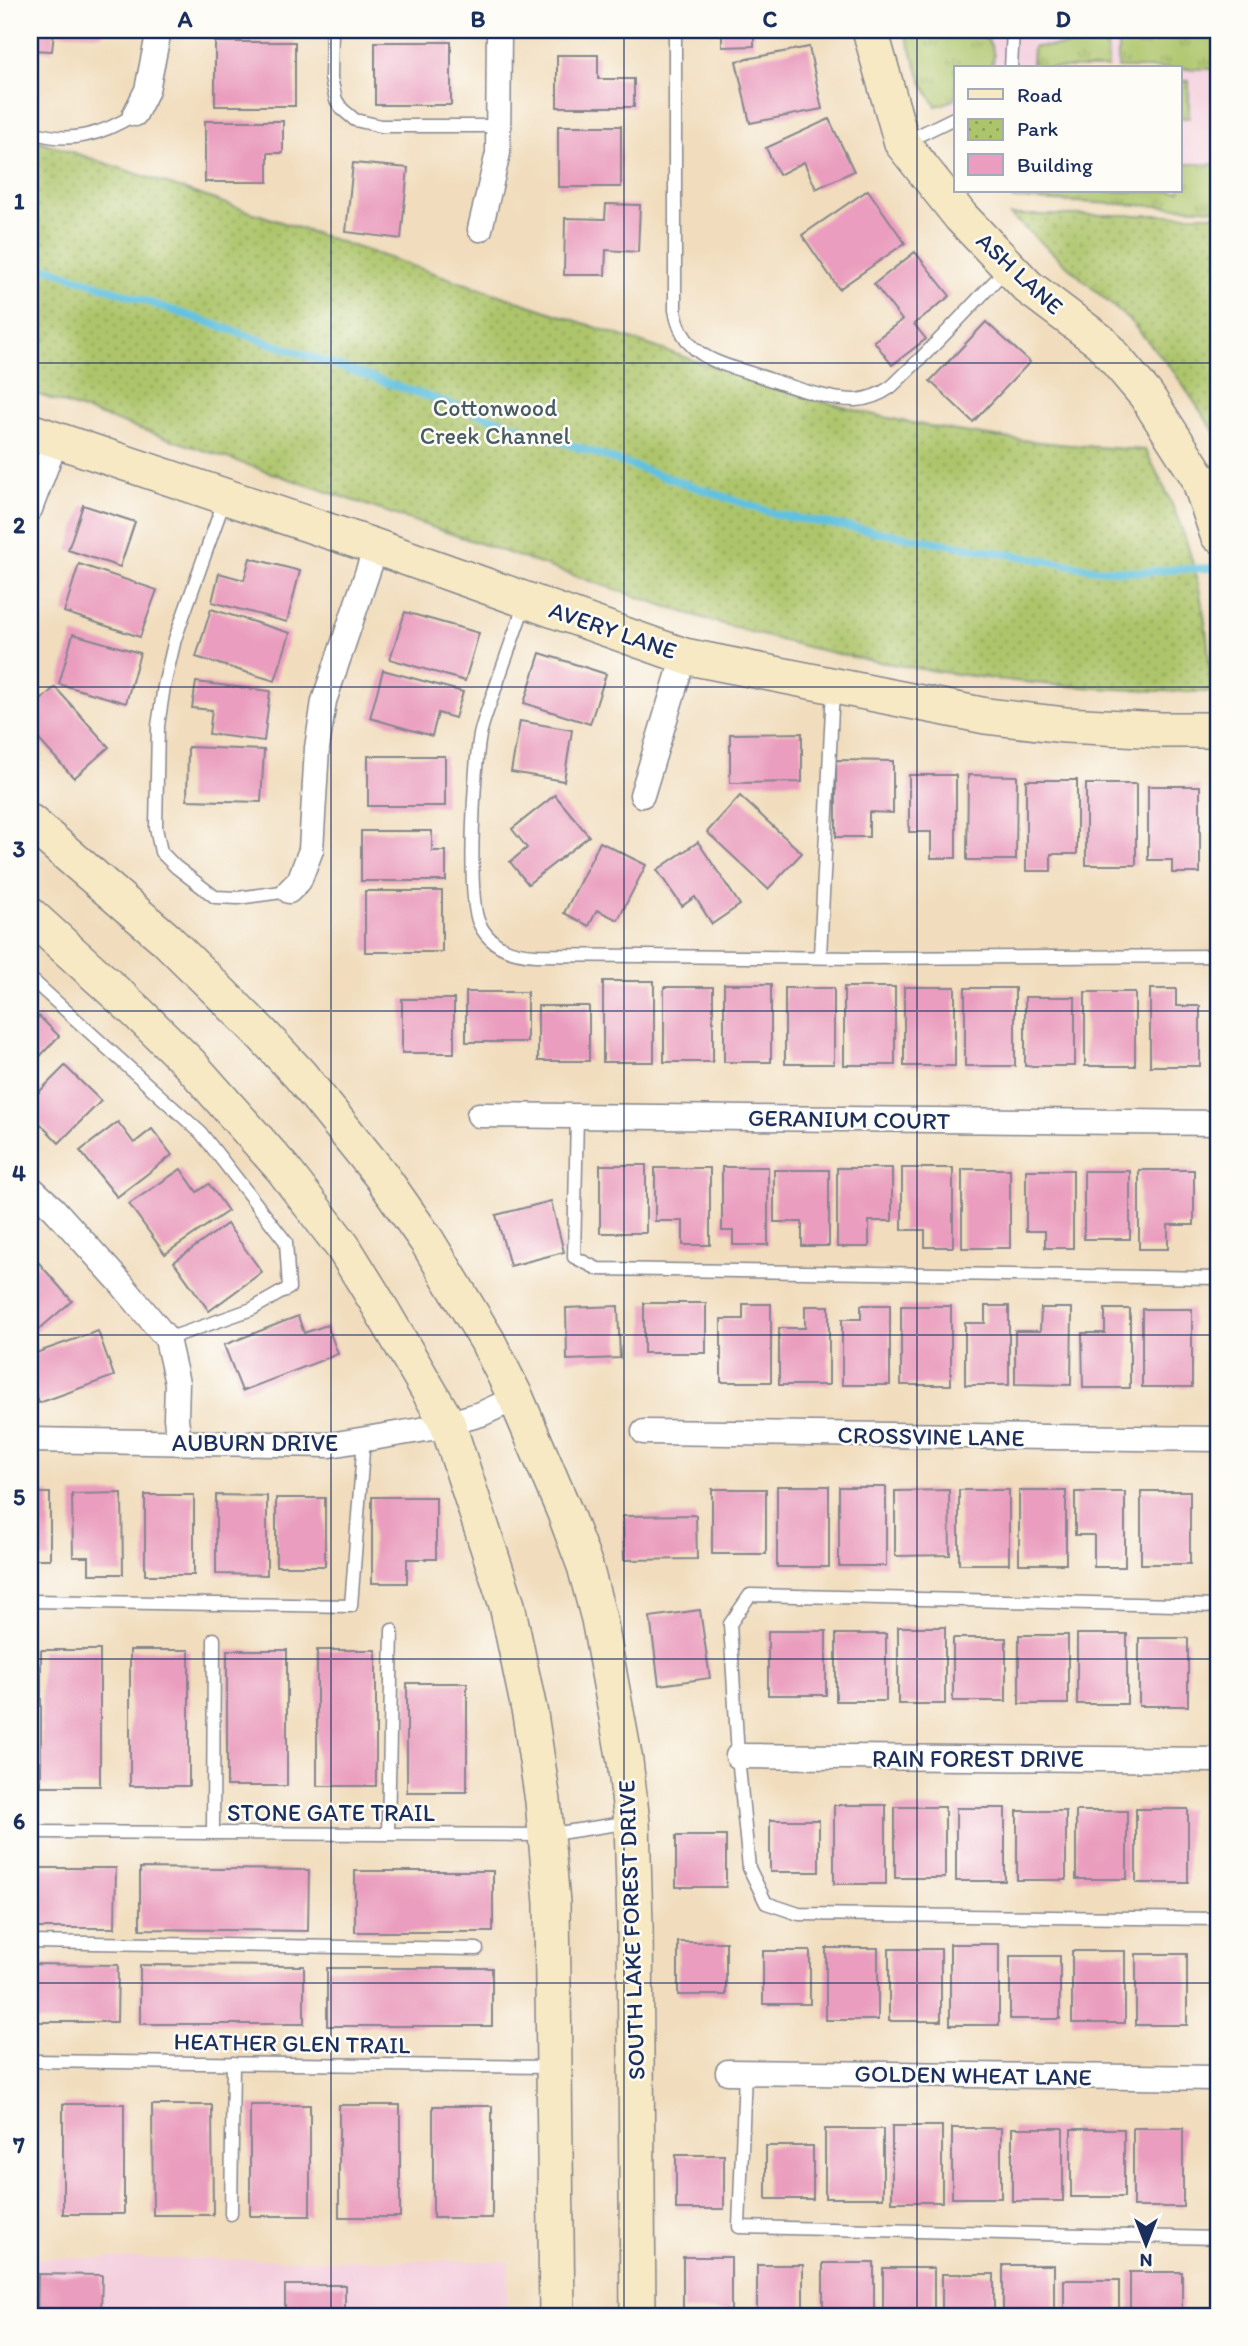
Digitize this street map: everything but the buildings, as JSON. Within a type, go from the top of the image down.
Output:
[{"type":"main road","name":"ASH LANE","points":[[870,30],[902,144],[961,217],[1008,267],[1028,287],[1101,342],[1146,395],[1198,476],[1218,535]]},
{"type":"main road","name":"AVERY LANE","points":[[43,435],[376,547],[684,656],[986,716],[1065,725],[1218,730]]},
{"type":"main road","name":"SOUTH LAKE FOREST DRIVE","points":[[30,822],[166,939],[300,1075],[380,1174],[427,1241],[487,1340],[516,1398],[565,1513],[586,1572],[598,1619],[620,1736],[632,1822],[638,2316]]},
{"type":"main road","points":[[30,915],[190,1064],[284,1169],[343,1247],[447,1422],[507,1605],[530,1714],[546,1835],[552,1903],[557,2316]]},
{"type":"street","points":[[135,114],[147,90],[159,30]]},
{"type":"street","points":[[480,229],[498,153],[499,30]]},
{"type":"street","points":[[30,509],[43,435]]},
{"type":"street","points":[[289,891],[299,881],[311,850],[317,748],[324,701],[376,547]]},
{"type":"street","points":[[642,795],[684,656]]},
{"type":"street","name":"GERANIUM COURT","points":[[479,1115],[1218,1123]]},
{"type":"street","points":[[30,1187],[54,1209],[119,1281],[167,1339],[177,1383],[176,1418],[179,1443]]},
{"type":"street","name":"AUBURN DRIVE","points":[[30,1440],[330,1446],[419,1430],[481,1413],[516,1398]]},
{"type":"street","name":"CROSSVINE LANE","points":[[644,1432],[1218,1439]]},
{"type":"street","name":"RAIN FOREST DRIVE","points":[[737,1756],[1218,1760]]},
{"type":"street","name":"GOLDEN WHEAT LANE","points":[[736,2072],[1218,2078]]},
{"type":"lane","points":[[331,30],[331,78],[336,100],[355,120],[381,126],[498,125]]},
{"type":"lane","points":[[675,30],[675,310],[684,337],[702,355],[724,365],[832,397],[854,400],[869,397],[890,387],[901,377],[1008,267]]},
{"type":"lane","points":[[1011,66],[1013,30]]},
{"type":"lane","points":[[30,131],[59,138],[85,136],[121,123],[135,114]]},
{"type":"lane","points":[[902,144],[954,118]]},
{"type":"lane","points":[[225,498],[175,639],[164,687],[158,726],[156,828],[162,852],[176,867],[215,897],[239,898],[289,891]]},
{"type":"lane","points":[[526,600],[481,732],[476,759],[473,856],[477,918],[486,934],[507,952],[523,955],[1218,956]]},
{"type":"lane","points":[[820,956],[833,686]]},
{"type":"lane","points":[[30,978],[201,1133],[286,1242],[289,1288],[253,1309],[167,1339]]},
{"type":"lane","points":[[577,1116],[574,1257],[598,1269],[1218,1278]]},
{"type":"lane","points":[[30,1601],[351,1606],[364,1438]]},
{"type":"lane","points":[[1218,1606],[750,1594],[730,1624],[737,1756],[749,1868],[766,1903],[799,1914],[1218,1919]]},
{"type":"lane","points":[[388,1834],[392,1630]]},
{"type":"lane","points":[[213,1832],[214,1639]]},
{"type":"lane","name":"STONE GATE TRAIL","points":[[30,1832],[546,1835],[632,1822]]},
{"type":"lane","points":[[30,1942],[477,1950]]},
{"type":"lane","name":"HEATHER GLEN TRAIL","points":[[30,2061],[555,2067]]},
{"type":"lane","points":[[231,2214],[233,2063]]},
{"type":"lane","points":[[736,2072],[739,2227],[1218,2238]]},
{"type":"shaded area","points":[[912,30],[1218,30],[1218,209],[1182,192],[1182,66],[954,66],[954,112],[924,66]]},
{"type":"shaded area","points":[[30,2258],[509,2261],[506,2316],[30,2316]]},
{"type":"green space","points":[[904,30],[982,33],[989,42],[993,50],[992,66],[954,66],[954,99],[936,106],[923,84]]},
{"type":"green space","points":[[1118,30],[1218,30],[1218,69],[1118,66]]},
{"type":"green space","points":[[1107,44],[1108,66],[1032,66],[1033,47]]},
{"type":"green space","points":[[1182,81],[1189,81],[1189,118],[1182,118]]},
{"type":"green space","name":"Cottonwood Creek Channel","points":[[30,138],[786,391],[867,413],[945,429],[1044,443],[1145,450],[1174,509],[1194,567],[1206,626],[1211,692],[1124,690],[996,679],[868,660],[777,639],[642,598],[30,392]]},
{"type":"green space","points":[[1182,164],[1218,164],[1218,209],[1013,199],[1007,192],[1182,192]]},
{"type":"green space","points":[[1010,215],[1218,215],[1218,437],[1172,369],[1132,323]]},
{"type":"waterway","points":[[30,262],[778,515],[1095,569],[1143,572],[1218,568]]}]
